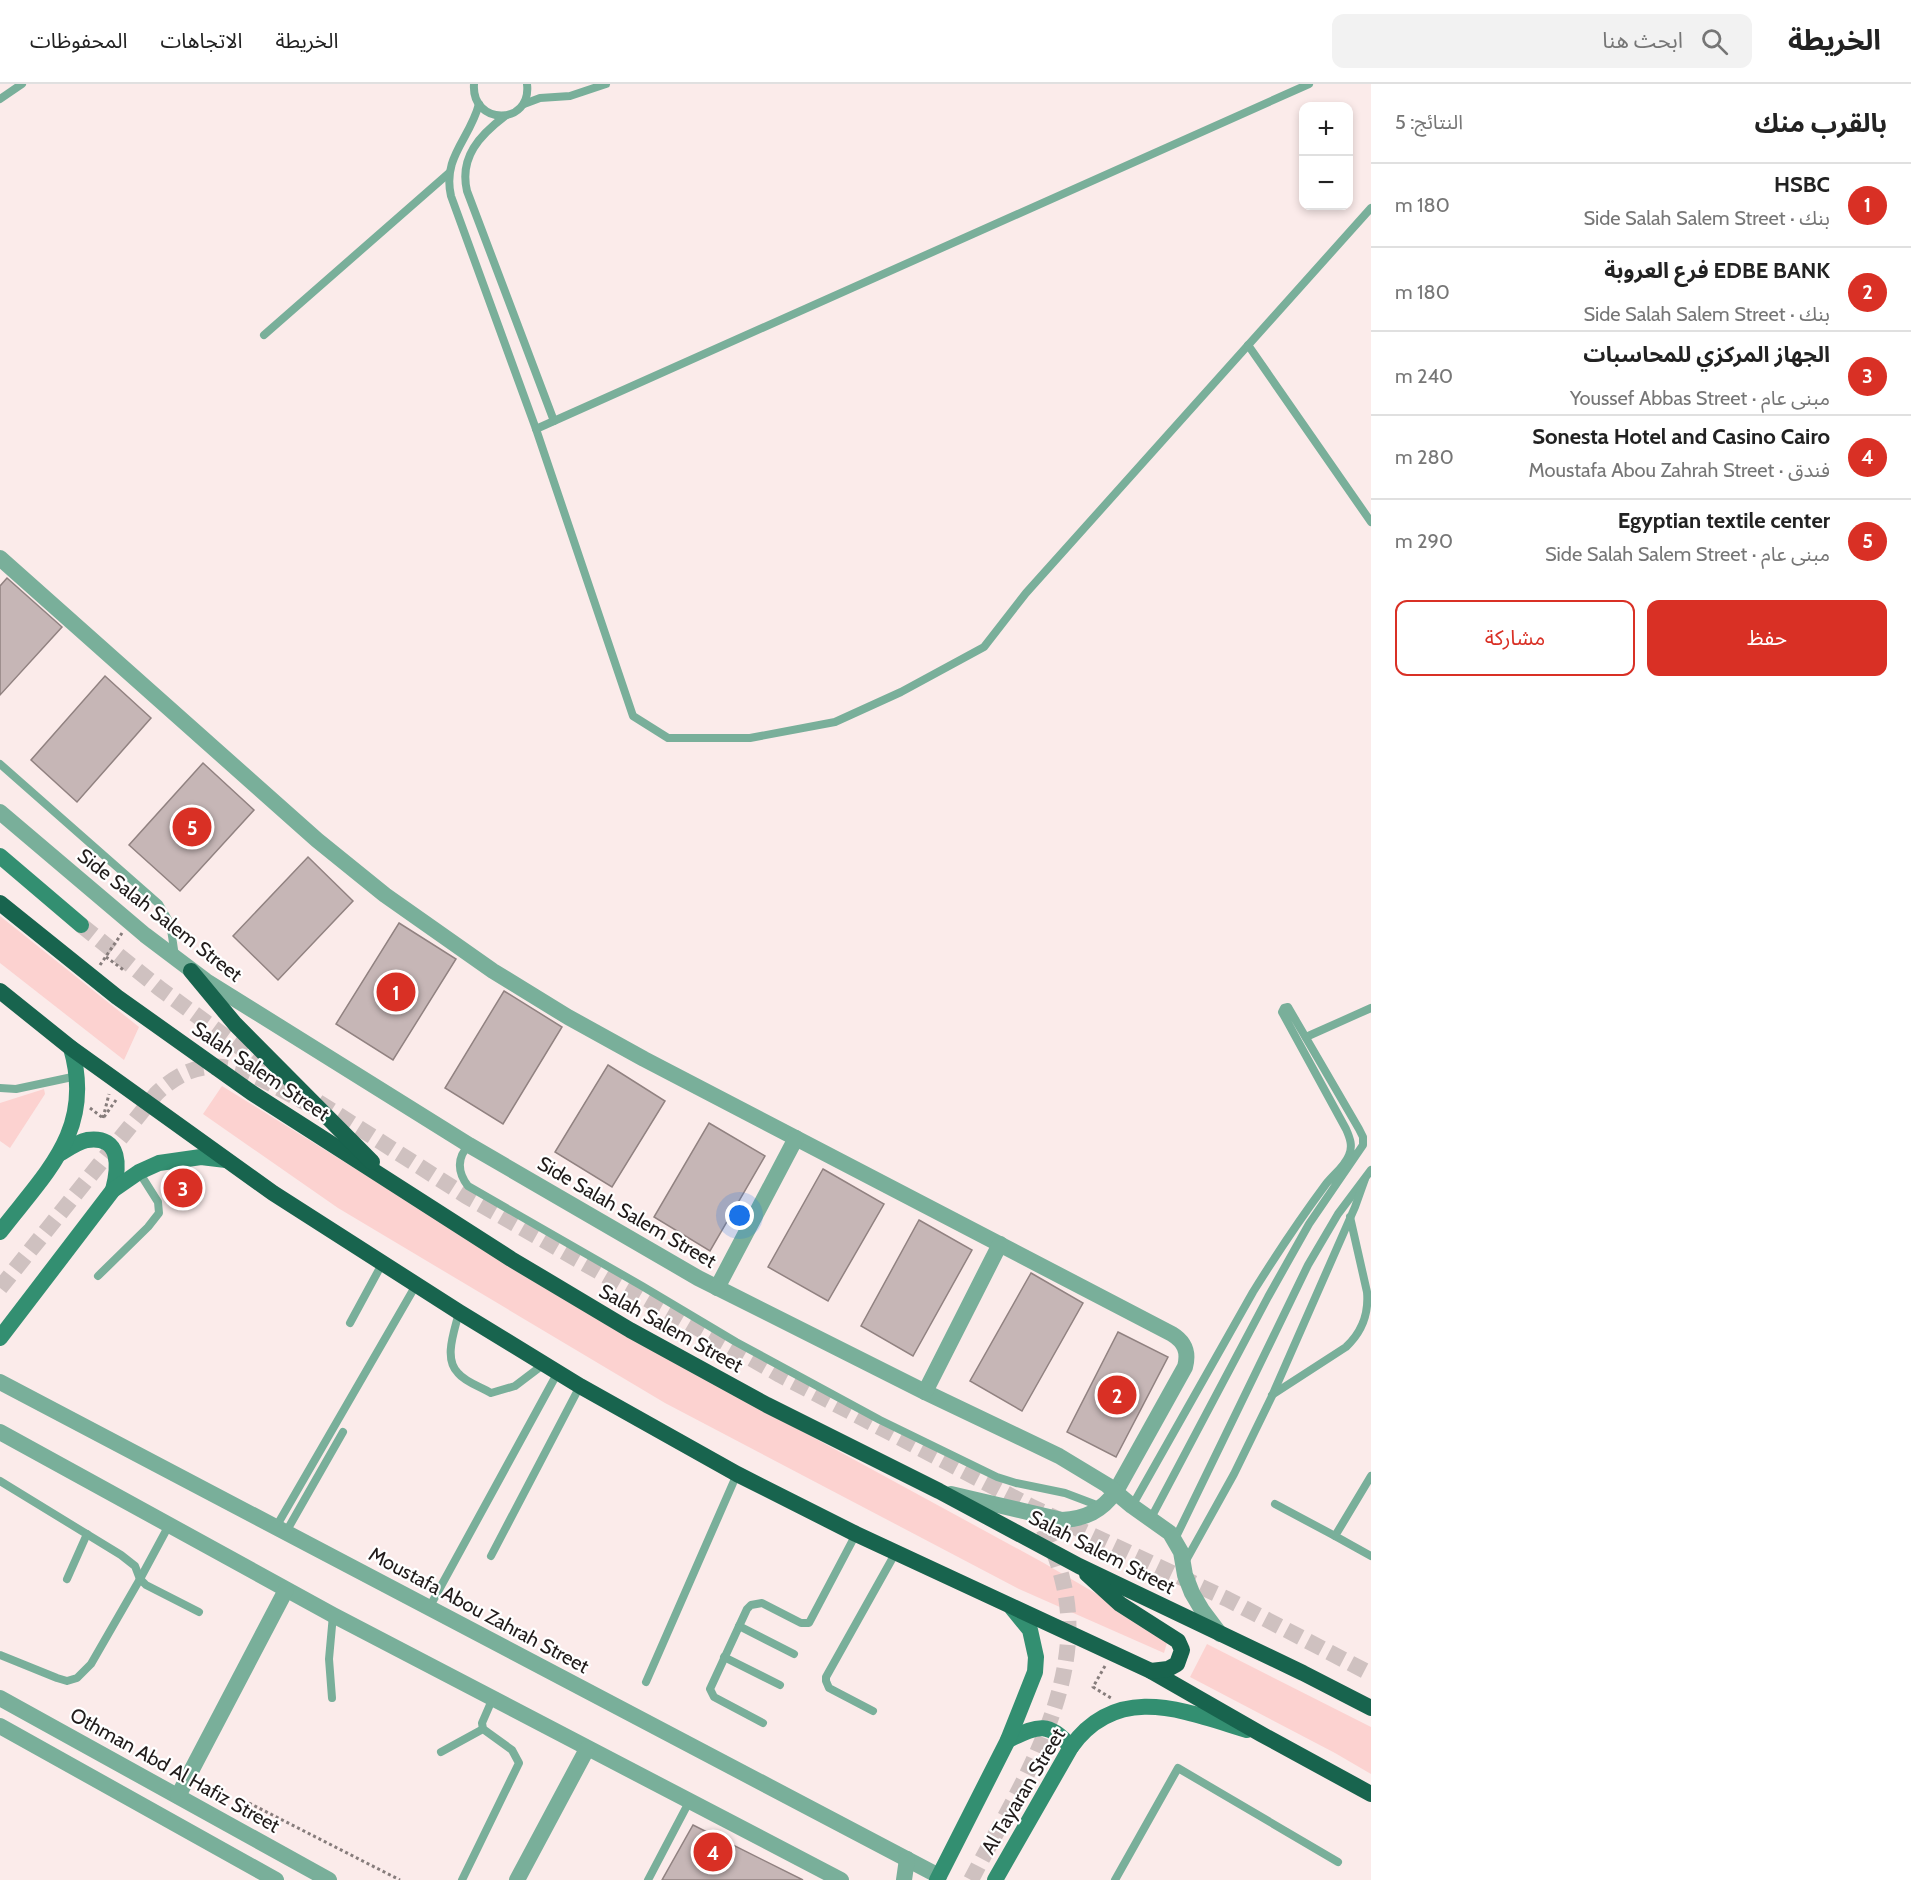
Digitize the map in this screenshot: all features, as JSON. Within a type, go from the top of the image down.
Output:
[{"type":"highway","name":"Salah Salem Street","points":[[0,903],[91,976],[226,1075],[511,1259],[651,1342],[776,1410],[939,1491],[1079,1566],[1371,1708]]},
{"type":"highway","points":[[191,971],[235,1024],[394,1184]]},
{"type":"highway","points":[[0,991],[71,1048],[226,1160],[382,1264],[580,1386],[737,1474],[856,1534],[1150,1671],[1371,1794]]},
{"type":"highway","points":[[1079,1566],[1112,1598],[1178,1641],[1182,1650],[1177,1664],[1168,1669],[1150,1671]]},
{"type":"main road","points":[[0,856],[81,926]]},
{"type":"main road","points":[[0,1232],[61,1153],[73,1126],[77,1105],[77,1076],[71,1048]]},
{"type":"main road","points":[[61,1153],[88,1140],[107,1144],[114,1150],[117,1160],[118,1171],[113,1190]]},
{"type":"main road","points":[[0,1338],[113,1190],[140,1172],[159,1163],[201,1157],[226,1160]]},
{"type":"main road","name":"Al Tayaran Street","points":[[938,1878],[1008,1740],[1035,1672],[1036,1657],[1029,1630],[1012,1608]]},
{"type":"main road","name":"Al Tayaran Street","points":[[995,1880],[1071,1747],[1096,1720],[1138,1706],[1180,1710],[1261,1734]]},
{"type":"main road","points":[[1008,1740],[1029,1730],[1051,1729],[1071,1747]]},
{"type":"street","points":[[0,558],[317,840],[420,921],[493,971],[568,1017],[644,1059],[1172,1334],[1184,1344],[1187,1359],[1185,1367],[1116,1491],[1102,1508],[1087,1516],[1062,1520],[939,1491]]},
{"type":"street","name":"Side Salah Salem Street","points":[[0,812],[176,960],[235,1001],[469,1145],[717,1288],[925,1392],[1059,1455],[1116,1491],[1132,1506],[1165,1527],[1175,1539]]},
{"type":"street","points":[[717,1288],[796,1138]]},
{"type":"street","points":[[925,1392],[1000,1244]]},
{"type":"street","name":"Moustafa Abou Zahrah Street","points":[[3,1385],[908,1859],[938,1878]]},
{"type":"street","points":[[0,1432],[286,1590],[492,1700],[841,1880]]},
{"type":"street","points":[[1175,1539],[1181,1552],[1188,1584],[1197,1602],[1220,1634]]},
{"type":"street","points":[[178,1796],[286,1590]]},
{"type":"street","name":"Othman Abd Al Hafiz Street","points":[[0,1698],[329,1880]]},
{"type":"street","points":[[0,1726],[276,1880]]},
{"type":"street","points":[[517,1880],[587,1749]]},
{"type":"street","points":[[904,1880],[908,1859]]},
{"type":"lane","points":[[0,99],[22,84]]},
{"type":"lane","points":[[527,84],[527,97],[524,104],[519,110],[505,116],[481,139],[465,165],[464,178],[554,421]]},
{"type":"lane","points":[[524,104],[540,98],[570,96],[606,84]]},
{"type":"lane","points":[[536,429],[1309,84]]},
{"type":"lane","points":[[473,86],[479,104],[490,114],[505,116]]},
{"type":"lane","points":[[479,104],[473,123],[456,150],[449,173],[451,196],[536,429],[633,716],[668,738],[750,738],[835,722],[901,692],[984,647],[1026,593],[1371,208]]},
{"type":"lane","points":[[264,335],[449,173]]},
{"type":"lane","points":[[1248,345],[1371,522]]},
{"type":"lane","points":[[0,764],[159,904],[170,923],[176,960]]},
{"type":"lane","points":[[1132,1506],[1274,1257],[1327,1183],[1348,1159],[1351,1138],[1282,1012],[1284,1008],[1290,1008],[1359,1129],[1363,1137],[1363,1144],[1310,1224],[1268,1297],[1152,1518]]},
{"type":"lane","points":[[1306,1037],[1371,1008]]},
{"type":"lane","points":[[0,1088],[16,1089],[77,1076]]},
{"type":"lane","points":[[469,1145],[461,1155],[460,1162],[461,1175],[468,1186],[736,1342],[832,1395],[987,1473],[1016,1483],[1074,1496],[1102,1508]]},
{"type":"lane","points":[[1175,1539],[1308,1265],[1338,1214],[1371,1170]]},
{"type":"lane","points":[[98,1276],[148,1227],[159,1213],[158,1202],[140,1172]]},
{"type":"lane","points":[[1183,1565],[1234,1474],[1272,1396],[1365,1179]]},
{"type":"lane","points":[[1272,1396],[1346,1347],[1364,1323],[1368,1302],[1367,1292],[1350,1216]]},
{"type":"lane","points":[[350,1323],[382,1264]]},
{"type":"lane","points":[[281,1529],[416,1285]]},
{"type":"lane","points":[[459,1312],[451,1353],[451,1360],[458,1375],[491,1393],[515,1386],[551,1368]]},
{"type":"lane","points":[[429,1608],[551,1368]]},
{"type":"lane","points":[[491,1556],[580,1386]]},
{"type":"lane","points":[[281,1529],[342,1432]]},
{"type":"lane","points":[[646,1682],[737,1474]]},
{"type":"lane","points":[[1335,1536],[1371,1476]]},
{"type":"lane","points":[[0,1481],[121,1555],[135,1566],[140,1579],[146,1585],[199,1612]]},
{"type":"lane","points":[[1275,1504],[1371,1556]]},
{"type":"lane","points":[[0,1655],[67,1681],[77,1678],[91,1664],[169,1525]]},
{"type":"lane","points":[[67,1579],[87,1534]]},
{"type":"lane","points":[[762,1723],[714,1697],[710,1692],[710,1685],[747,1609],[756,1603],[767,1604],[801,1623],[811,1621],[856,1534]]},
{"type":"lane","points":[[873,1711],[829,1689],[826,1677],[896,1552]]},
{"type":"lane","points":[[332,1698],[329,1659],[333,1615]]},
{"type":"lane","points":[[739,1626],[794,1654]]},
{"type":"lane","points":[[724,1657],[780,1685]]},
{"type":"lane","points":[[462,1880],[519,1762],[513,1750],[483,1729],[482,1723],[492,1700]]},
{"type":"lane","points":[[441,1752],[483,1729]]},
{"type":"lane","points":[[1115,1880],[1178,1768],[1338,1862]]},
{"type":"lane","points":[[648,1880],[689,1802]]},
{"type":"path","points":[[91,976],[130,922]]},
{"type":"path","points":[[106,957],[125,971]]},
{"type":"path","points":[[112,1077],[103,1118],[120,1096]]},
{"type":"path","points":[[1093,1687],[1106,1665]]},
{"type":"path","points":[[249,1803],[400,1880]]},
{"type":"shaded area","points":[[0,916],[139,1027],[124,1060],[0,963]]},
{"type":"shaded area","points":[[222,1086],[607,1325],[1042,1562],[1169,1636],[1164,1653],[1019,1589],[665,1403],[338,1208],[203,1114]]},
{"type":"shaded area","points":[[44,1089],[45,1094],[10,1148],[0,1141],[0,1103]]},
{"type":"shaded area","points":[[1207,1644],[1371,1727],[1371,1774],[1190,1677]]},
{"type":"building","points":[[7,578],[62,627],[0,695],[0,586]]},
{"type":"building","points":[[105,676],[151,718],[77,802],[31,760]]},
{"type":"building","points":[[203,763],[254,810],[180,891],[129,845]]},
{"type":"building","points":[[308,857],[353,901],[278,980],[233,936]]},
{"type":"building","points":[[399,923],[456,959],[393,1060],[336,1024]]},
{"type":"building","points":[[504,991],[562,1027],[503,1124],[445,1088]]},
{"type":"building","points":[[608,1065],[665,1101],[612,1187],[555,1152]]},
{"type":"building","points":[[709,1123],[765,1156],[710,1251],[654,1217]]},
{"type":"building","points":[[823,1169],[884,1204],[828,1301],[768,1267]]},
{"type":"building","points":[[919,1220],[972,1250],[913,1356],[861,1326]]},
{"type":"building","points":[[1031,1273],[1083,1303],[1022,1411],[970,1381]]},
{"type":"building","points":[[1118,1332],[1168,1357],[1116,1457],[1067,1432]]},
{"type":"building","points":[[693,1825],[803,1880],[662,1880]]},
{"type":"tunnel","points":[[81,925],[159,988],[282,1078]]},
{"type":"tunnel","points":[[0,1288],[156,1094],[177,1078],[197,1069],[216,1067],[236,1070],[255,1076],[316,1108]]},
{"type":"tunnel","points":[[318,1102],[466,1196],[780,1375],[1032,1507],[1227,1599],[1371,1674]]},
{"type":"tunnel","points":[[971,1880],[1027,1775],[1044,1737],[1057,1699],[1066,1660],[1068,1621],[1063,1582],[1050,1543],[1032,1507]]},
{"type":"place","name":"Egyptian textile center","points":[[192,827]]},
{"type":"place","name":"HSBC","points":[[396,992]]},
{"type":"place","name":"الجهاز المركزي للمحاسبات","points":[[183,1188]]},
{"type":"place","name":"EDBE BANK فرع العروبة","points":[[1117,1395]]},
{"type":"place","name":"Sonesta Hotel and Casino Cairo","points":[[713,1852]]}]
